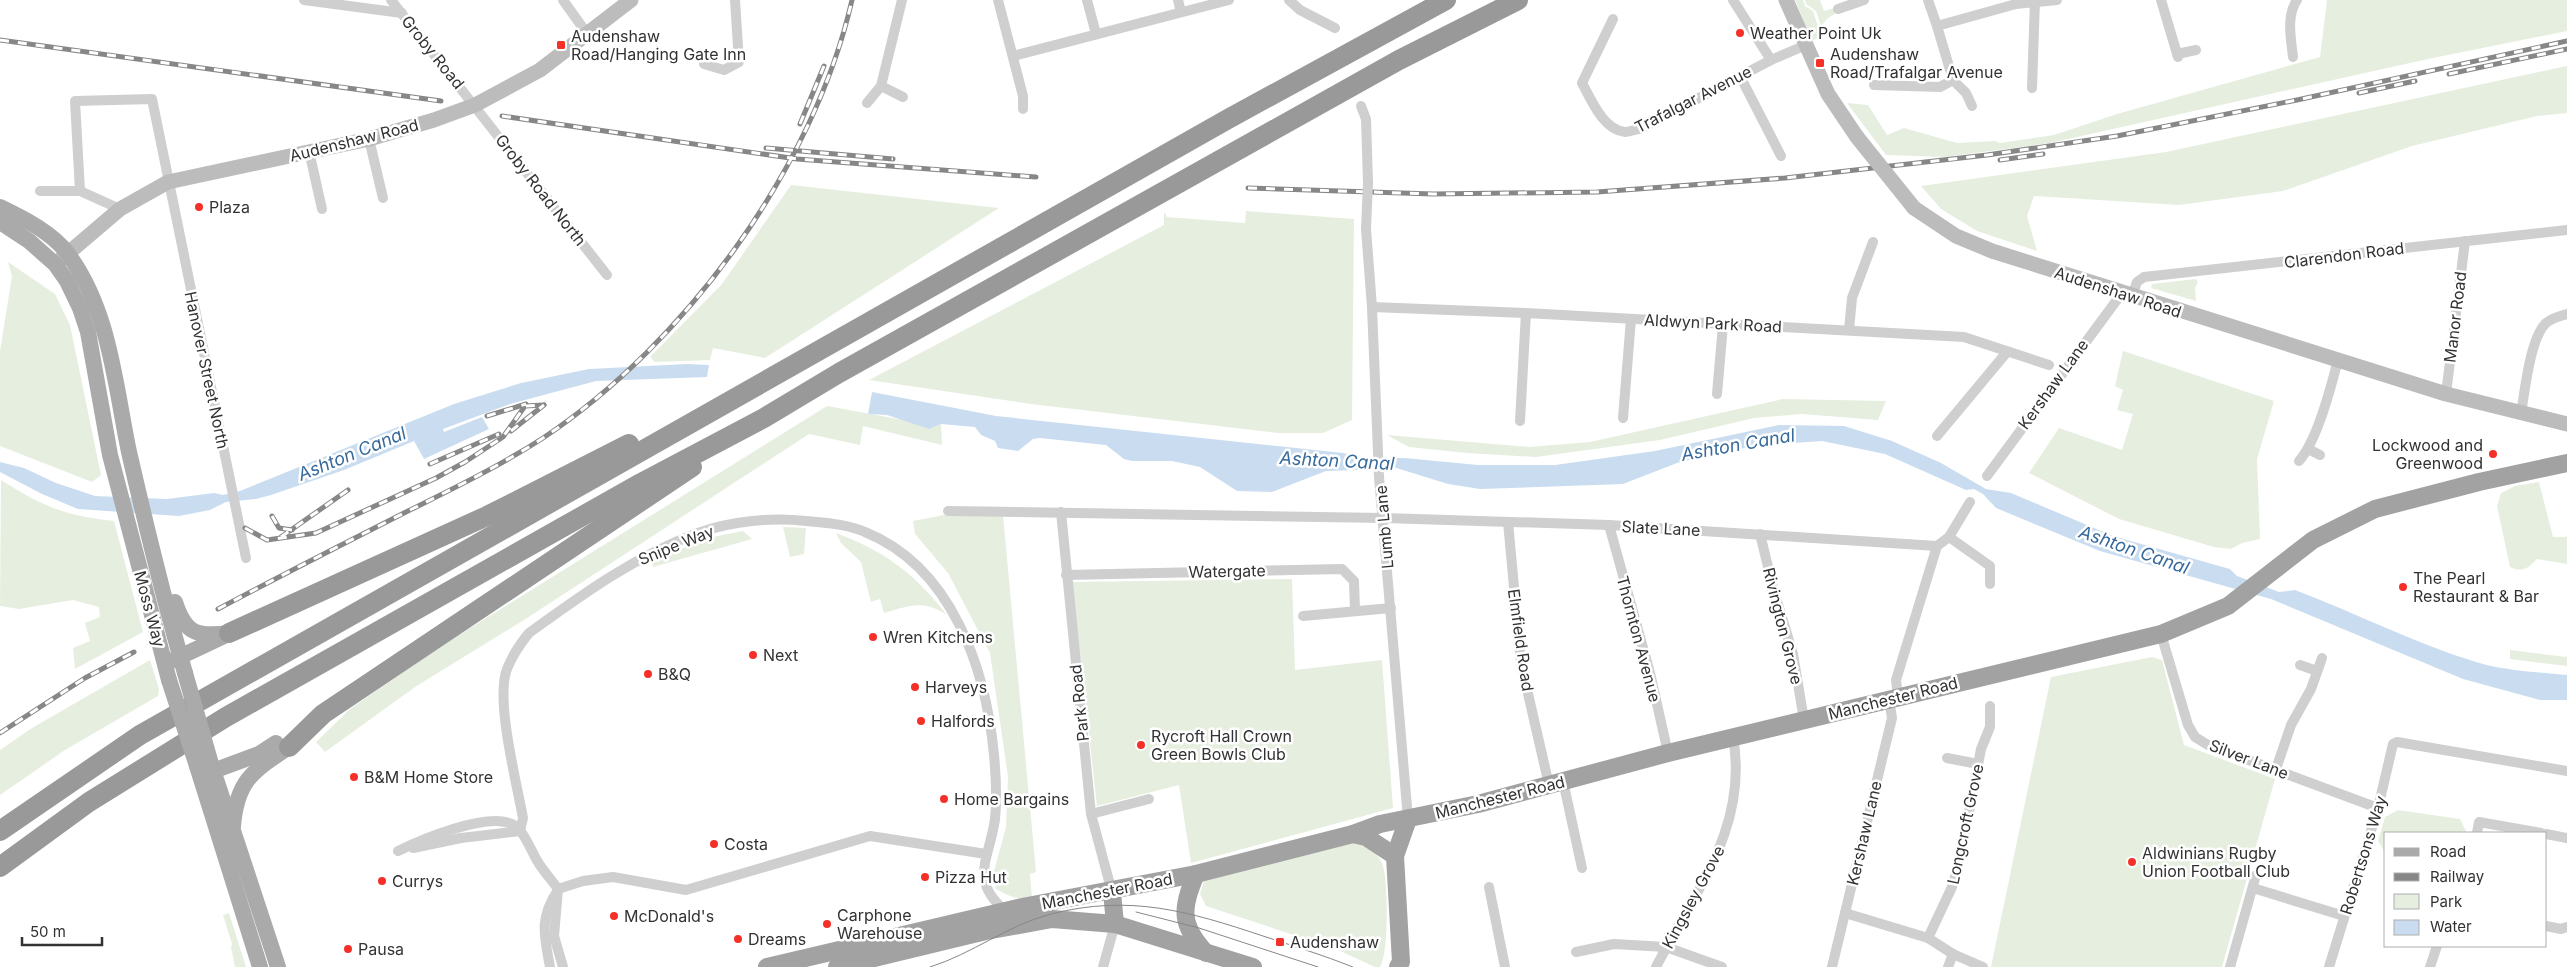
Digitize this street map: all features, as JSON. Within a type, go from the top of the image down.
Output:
[{"type":"highway","points":[[0,831],[140,735],[789,369],[1228,118],[1446,0]]},
{"type":"highway","points":[[0,868],[89,802],[226,717],[641,483],[764,418],[839,373],[1399,60],[1518,0]]},
{"type":"highway","points":[[229,634],[487,516],[723,395],[789,369]]},
{"type":"highway","points":[[286,743],[323,714],[654,494],[764,418]]},
{"type":"highway","name":"Manchester Road","points":[[767,967],[1006,911],[1112,892],[1196,874],[1353,834],[1380,824],[1556,783],[1668,753],[2161,634],[2228,606],[2313,540],[2375,509],[2479,482],[2567,463]]},
{"type":"highway","points":[[0,814],[30,794],[96,764]]},
{"type":"highway","name":"Lumb Lane","points":[[1401,965],[1395,856],[1408,819]]},
{"type":"highway","points":[[1353,834],[1366,837],[1395,856]]},
{"type":"highway","points":[[1196,874],[1187,898],[1185,918],[1197,943],[1206,952]]},
{"type":"highway","points":[[1112,892],[1115,924]]},
{"type":"highway","name":"Manchester Road","points":[[836,967],[1031,922],[1080,920],[1115,924],[1253,967]]},
{"type":"main road","name":"Audenshaw Road","points":[[50,259],[68,253],[120,209],[168,182],[369,139],[434,120],[475,104],[540,70],[588,35],[631,0]]},
{"type":"main road","name":"Audenshaw Road","points":[[1786,0],[1828,94],[1857,138],[1914,208],[1956,236],[1992,251],[2127,295],[2446,394],[2567,424]]},
{"type":"main road","points":[[2,215],[37,227],[68,253]]},
{"type":"main road","points":[[2,215],[50,259]]},
{"type":"main road","name":"Moss Way","points":[[68,253],[94,300],[102,325],[115,374],[129,452],[185,673],[205,769],[260,967]]},
{"type":"main road","name":"Moss Way","points":[[50,259],[67,281],[80,308],[88,332],[110,455],[169,680],[232,832],[278,967]]},
{"type":"main road","points":[[152,545],[163,554],[181,620],[187,628],[207,635],[229,634]]},
{"type":"main road","points":[[164,664],[229,634]]},
{"type":"main road","points":[[205,769],[259,754],[286,743]]},
{"type":"main road","points":[[232,832],[235,806],[243,784],[286,743]]},
{"type":"street","points":[[304,0],[402,13]]},
{"type":"street","name":"Groby Road","points":[[392,0],[475,104]]},
{"type":"street","points":[[563,0],[588,35]]},
{"type":"street","points":[[704,64],[724,70],[739,62],[735,0]]},
{"type":"street","points":[[867,103],[881,86],[902,0]]},
{"type":"street","points":[[998,0],[1023,96],[1023,109]]},
{"type":"street","points":[[1088,0],[1096,34]]},
{"type":"street","points":[[1178,0],[1181,12]]},
{"type":"street","points":[[1013,56],[1230,0]]},
{"type":"street","points":[[1289,0],[1300,10],[1335,28]]},
{"type":"street","points":[[1733,0],[1771,60]]},
{"type":"street","points":[[1838,9],[1864,0]]},
{"type":"street","points":[[1928,0],[1953,80],[1966,93],[1972,106]]},
{"type":"street","points":[[1937,26],[2016,4],[2058,0]]},
{"type":"street","points":[[2161,0],[2178,56],[2196,50]]},
{"type":"street","points":[[2293,57],[2290,31],[2292,8],[2297,0]]},
{"type":"street","points":[[2032,88],[2035,2]]},
{"type":"street","name":"Trafalgar Avenue","points":[[1613,18],[1582,83],[1610,126],[1625,132],[1640,129],[1771,60],[1806,45]]},
{"type":"street","points":[[1740,76],[1781,156]]},
{"type":"street","points":[[1874,85],[1940,88],[1953,80]]},
{"type":"street","points":[[881,86],[903,97]]},
{"type":"street","name":"Hanover Street North","points":[[80,191],[74,101],[152,98],[246,558]]},
{"type":"street","name":"Groby Road North","points":[[475,104],[607,276]]},
{"type":"street","name":"Lumb Lane","points":[[1361,106],[1366,119],[1368,183],[1366,229],[1372,308],[1379,477],[1384,518],[1408,819]]},
{"type":"street","points":[[369,139],[383,198]]},
{"type":"street","points":[[309,151],[322,209]]},
{"type":"street","points":[[40,191],[80,191],[120,209]]},
{"type":"street","name":"Clarendon Road","points":[[2127,295],[2137,282],[2144,278],[2567,230]]},
{"type":"street","name":"Manor Road","points":[[2446,394],[2465,241]]},
{"type":"street","points":[[1849,330],[1852,298],[1873,242]]},
{"type":"street","name":"Kershaw Lane","points":[[1987,476],[2127,295]]},
{"type":"street","name":"Aldwyn Park Road","points":[[1372,308],[1526,313],[1964,337],[2049,365]]},
{"type":"street","points":[[1520,422],[1526,313]]},
{"type":"street","points":[[2521,413],[2532,355],[2541,329],[2551,320],[2567,314]]},
{"type":"street","points":[[1623,418],[1631,319]]},
{"type":"street","points":[[1718,394],[1723,325]]},
{"type":"street","points":[[1937,436],[2007,352]]},
{"type":"street","points":[[2299,461],[2308,449],[2327,402],[2338,360]]},
{"type":"street","points":[[2308,449],[2320,455]]},
{"type":"street","points":[[1937,546],[1949,537],[1970,502]]},
{"type":"street","points":[[948,511],[1384,518]]},
{"type":"street","name":"Park Road","points":[[1061,512],[1091,814],[1112,892]]},
{"type":"street","name":"Slate Lane","points":[[1384,518],[1609,525],[1937,546]]},
{"type":"street","name":"Snipe Way","points":[[520,831],[523,818],[504,704],[504,680],[517,648],[529,633],[611,576],[654,550],[701,532],[734,524],[765,520],[797,520],[835,524],[858,530],[888,544],[923,572],[939,589],[952,610],[976,670],[992,738],[995,812],[986,854],[984,882],[991,898],[1006,911]]},
{"type":"street","name":"Elmfield Road","points":[[1508,522],[1521,663],[1582,868]]},
{"type":"street","name":"Thornton Avenue","points":[[1609,525],[1650,673],[1668,753]]},
{"type":"street","name":"Rivington Grove","points":[[1760,534],[1774,591],[1793,654],[1804,720]]},
{"type":"street","points":[[1949,537],[1990,566],[1990,584]]},
{"type":"street","name":"Kershaw Lane","points":[[1832,967],[1892,718],[1896,680],[1937,546]]},
{"type":"street","name":"Watergate","points":[[1066,575],[1342,569],[1354,581],[1355,611]]},
{"type":"street","points":[[1303,616],[1391,608]]},
{"type":"street","name":"Silver Lane","points":[[2161,634],[2188,725],[2195,737],[2208,745],[2378,808]]},
{"type":"street","points":[[2276,769],[2291,725],[2311,689],[2322,658]]},
{"type":"street","points":[[2300,665],[2317,671]]},
{"type":"street","name":"Longcroft Grove","points":[[1928,938],[1952,887],[1960,860],[1978,764],[1990,727],[1990,706]]},
{"type":"street","name":"Kingsley Grove","points":[[1656,967],[1720,849],[1737,787],[1738,763],[1734,737]]},
{"type":"street","name":"Robertsons Way","points":[[2329,967],[2378,808],[2394,742],[2567,771]]},
{"type":"street","points":[[1947,758],[1978,764]]},
{"type":"street","points":[[1091,814],[1149,799]]},
{"type":"street","points":[[520,831],[461,838],[398,851],[432,835],[460,827],[500,822],[512,824],[520,831],[541,867],[558,889],[554,936],[562,967]]},
{"type":"street","points":[[2477,832],[2479,822],[2535,832]]},
{"type":"street","points":[[2547,834],[2567,838]]},
{"type":"street","points":[[550,967],[544,922],[548,905],[558,889],[583,881],[613,877],[686,890],[870,836],[986,854]]},
{"type":"street","points":[[2230,967],[2256,875]]},
{"type":"street","points":[[1488,887],[1505,967]]},
{"type":"street","points":[[2253,888],[2344,916]]},
{"type":"street","points":[[1845,913],[1928,938],[1953,954],[1983,967]]},
{"type":"street","points":[[1103,967],[1115,924]]},
{"type":"street","points":[[2547,926],[2561,929],[2567,928]]},
{"type":"street","points":[[1576,952],[1614,944],[1666,947],[1722,967]]},
{"type":"street","points":[[2430,967],[2437,947]]},
{"type":"street","points":[[1948,967],[1953,954]]},
{"type":"green space","points":[[1795,0],[1803,0],[1805,6],[1813,11],[1821,36],[1812,41]]},
{"type":"green space","points":[[1805,0],[1820,0],[1824,11],[1834,8],[1835,14],[1828,18],[1821,26],[1816,11],[1806,4]]},
{"type":"green space","points":[[2327,0],[2567,0],[2567,31],[2428,59],[2050,143],[1945,157],[1886,155],[1847,103],[1868,105],[1887,135],[1904,128],[1957,143],[1995,141],[2000,143],[2054,135],[2117,114],[2320,57]]},
{"type":"green space","points":[[2567,66],[2567,113],[2537,116],[2412,146],[2283,191],[2179,205],[2034,196],[2027,216],[2037,251],[1977,231],[1941,209],[1921,186],[2166,152]]},
{"type":"green space","points":[[791,185],[999,208],[765,358],[713,348],[710,360],[655,362],[650,357],[722,284]]},
{"type":"green space","points":[[1246,211],[1354,219],[1352,420],[1323,433],[1278,433],[1031,404],[869,380],[1164,225],[1164,212],[1167,217],[1245,223]]},
{"type":"green space","points":[[8,262],[55,294],[70,325],[101,475],[92,482],[0,446],[0,351],[12,276]]},
{"type":"green space","points":[[2196,279],[2198,282],[2195,288],[2196,301],[2151,288],[2152,284]]},
{"type":"green space","points":[[2123,351],[2274,401],[2257,459],[2260,539],[2242,543],[2231,549],[2214,547],[2119,519],[2029,473],[2059,428],[2122,450],[2133,414],[2117,410],[2123,390],[2115,386]]},
{"type":"green space","points":[[1783,399],[1886,401],[1878,420],[1802,414],[1754,418],[1660,440],[1536,457],[1409,447],[1387,435],[1529,447],[1590,442]]},
{"type":"green space","points":[[827,406],[936,426],[941,424],[942,445],[863,426],[860,445],[809,434],[524,620],[415,687],[325,752],[316,742],[350,709],[443,645]]},
{"type":"green space","points":[[1,480],[29,497],[54,508],[81,516],[114,521],[143,632],[75,669],[73,648],[90,641],[85,623],[100,617],[99,607],[73,600],[19,609],[0,606]]},
{"type":"green space","points":[[2539,482],[2553,537],[2567,537],[2567,564],[2537,559],[2525,569],[2518,570],[2510,567],[2497,506],[2501,493],[2515,486]]},
{"type":"green space","points":[[944,515],[1003,515],[1036,872],[1030,874],[1032,898],[1013,897],[996,889],[993,875],[1006,827],[1008,777],[990,653],[948,573],[915,534],[913,521]]},
{"type":"green space","points":[[783,527],[806,528],[804,554],[790,557]]},
{"type":"green space","points":[[743,531],[752,539],[653,567],[651,560],[713,537]]},
{"type":"green space","points":[[836,533],[870,548],[898,565],[923,587],[947,615],[923,605],[909,606],[884,613],[880,599],[871,602],[861,562],[841,543]]},
{"type":"green space","points":[[1292,579],[1295,670],[1382,660],[1393,808],[1191,863],[1179,785],[1097,806],[1072,582]]},
{"type":"green space","points":[[2510,650],[2567,657],[2567,666],[2510,659]]},
{"type":"green space","name":"Aldwinians Rugby Union Football Club","points":[[2152,657],[2162,660],[2184,745],[2275,779],[2222,967],[1991,967],[2051,677]]},
{"type":"green space","points":[[150,660],[159,689],[158,696],[65,750],[0,795],[0,750],[32,728]]},
{"type":"green space","points":[[2398,810],[2460,819],[2466,832],[2384,832],[2384,851],[2378,841],[2385,817]]},
{"type":"green space","points":[[1350,842],[1360,844],[1374,852],[1381,861],[1385,874],[1387,917],[1385,948],[1380,967],[1375,967],[1336,949],[1206,906],[1200,894],[1204,881]]},
{"type":"green space","points":[[229,913],[246,967],[235,967],[232,944],[223,915]]},
{"type":"water","name":"Ashton Canal","points":[[687,364],[709,365],[707,377],[596,381],[510,404],[443,429],[444,432],[482,417],[489,429],[424,459],[414,441],[344,470],[271,495],[256,499],[226,502],[210,510],[179,516],[78,509],[42,494],[0,472],[0,462],[24,468],[56,483],[95,496],[167,499],[214,493],[223,495],[240,491],[454,404],[521,383],[589,369]]},
{"type":"water","name":"Ashton Canal","points":[[872,392],[996,416],[1343,453],[1366,458],[1405,458],[1478,465],[1555,465],[1655,451],[1779,425],[1844,426],[1892,441],[1941,463],[1986,489],[2011,493],[2113,536],[2230,569],[2237,576],[2279,592],[2295,590],[2408,637],[2476,662],[2521,671],[2567,675],[2567,700],[2540,700],[2463,679],[2271,599],[2100,551],[1996,508],[1983,494],[1974,489],[1966,490],[1885,454],[1822,441],[1762,445],[1715,453],[1677,463],[1623,484],[1480,489],[1448,484],[1393,467],[1364,467],[1357,470],[1326,471],[1272,492],[1237,491],[1200,467],[1172,461],[1132,461],[1124,459],[1106,445],[1040,438],[1033,439],[1018,451],[998,448],[995,441],[981,435],[975,427],[941,424],[929,429],[887,415],[868,414]]},
{"type":"tram line","points":[[930,967],[961,955],[1035,919],[1080,908],[1107,905],[1158,908],[1209,919],[1353,967]]},
{"type":"tram line","points":[[1136,912],[1199,928],[1318,967]]},
{"type":"railway","points":[[218,609],[476,477],[527,448],[596,399],[646,353],[694,302],[737,246],[775,187],[808,126],[834,63],[852,0]]},
{"type":"railway","points":[[0,40],[441,101]]},
{"type":"railway","points":[[1248,188],[1433,194],[1597,192],[1785,178],[1987,155],[2117,136],[2297,100],[2567,41]]},
{"type":"railway","points":[[2449,74],[2567,49]]},
{"type":"railway","points":[[800,124],[824,66]]},
{"type":"railway","points":[[2359,93],[2415,81]]},
{"type":"railway","points":[[502,116],[797,159],[1036,177]]},
{"type":"railway","points":[[766,148],[893,159]]},
{"type":"railway","points":[[2000,160],[2043,154]]},
{"type":"railway","points":[[487,416],[526,404]]},
{"type":"railway","points":[[511,431],[544,405]]},
{"type":"railway","points":[[245,528],[267,540],[316,533],[436,478],[465,462],[503,437],[525,406],[544,405]]},
{"type":"railway","points":[[430,464],[499,434]]},
{"type":"railway","points":[[281,537],[348,490]]},
{"type":"railway","points":[[272,516],[279,528],[292,530]]},
{"type":"railway","points":[[0,733],[85,678],[134,652]]},
{"type":"place","name":"Weather Point Uk","points":[[1740,33]]},
{"type":"place","name":"Audenshaw Road/Hanging Gate Inn","points":[[561,45]]},
{"type":"place","name":"Audenshaw Road/Trafalgar Avenue","points":[[1820,63]]},
{"type":"place","name":"Plaza","points":[[199,207]]},
{"type":"place","name":"Lockwood and Greenwood","points":[[2493,454]]},
{"type":"place","name":"The Pearl Restaurant & Bar","points":[[2403,587]]},
{"type":"place","name":"Wren Kitchens","points":[[873,637]]},
{"type":"place","name":"Next","points":[[753,655]]},
{"type":"place","name":"B&Q","points":[[648,674]]},
{"type":"place","name":"Harveys","points":[[915,687]]},
{"type":"place","name":"Halfords","points":[[921,721]]},
{"type":"place","name":"Rycroft Hall Crown Green Bowls Club","points":[[1141,745]]},
{"type":"place","name":"B&M Home Store","points":[[354,777]]},
{"type":"place","name":"Home Bargains","points":[[944,799]]},
{"type":"place","name":"Costa","points":[[714,844]]},
{"type":"place","name":"Aldwinians Rugby Union Football Club","points":[[2132,862]]},
{"type":"place","name":"Pizza Hut","points":[[925,877]]},
{"type":"place","name":"Currys","points":[[382,881]]},
{"type":"place","name":"McDonald's","points":[[614,916]]},
{"type":"place","name":"Carphone Warehouse","points":[[827,924]]},
{"type":"place","name":"Dreams","points":[[738,939]]},
{"type":"place","name":"Audenshaw","points":[[1280,942]]},
{"type":"place","name":"Pausa","points":[[348,949]]}]
